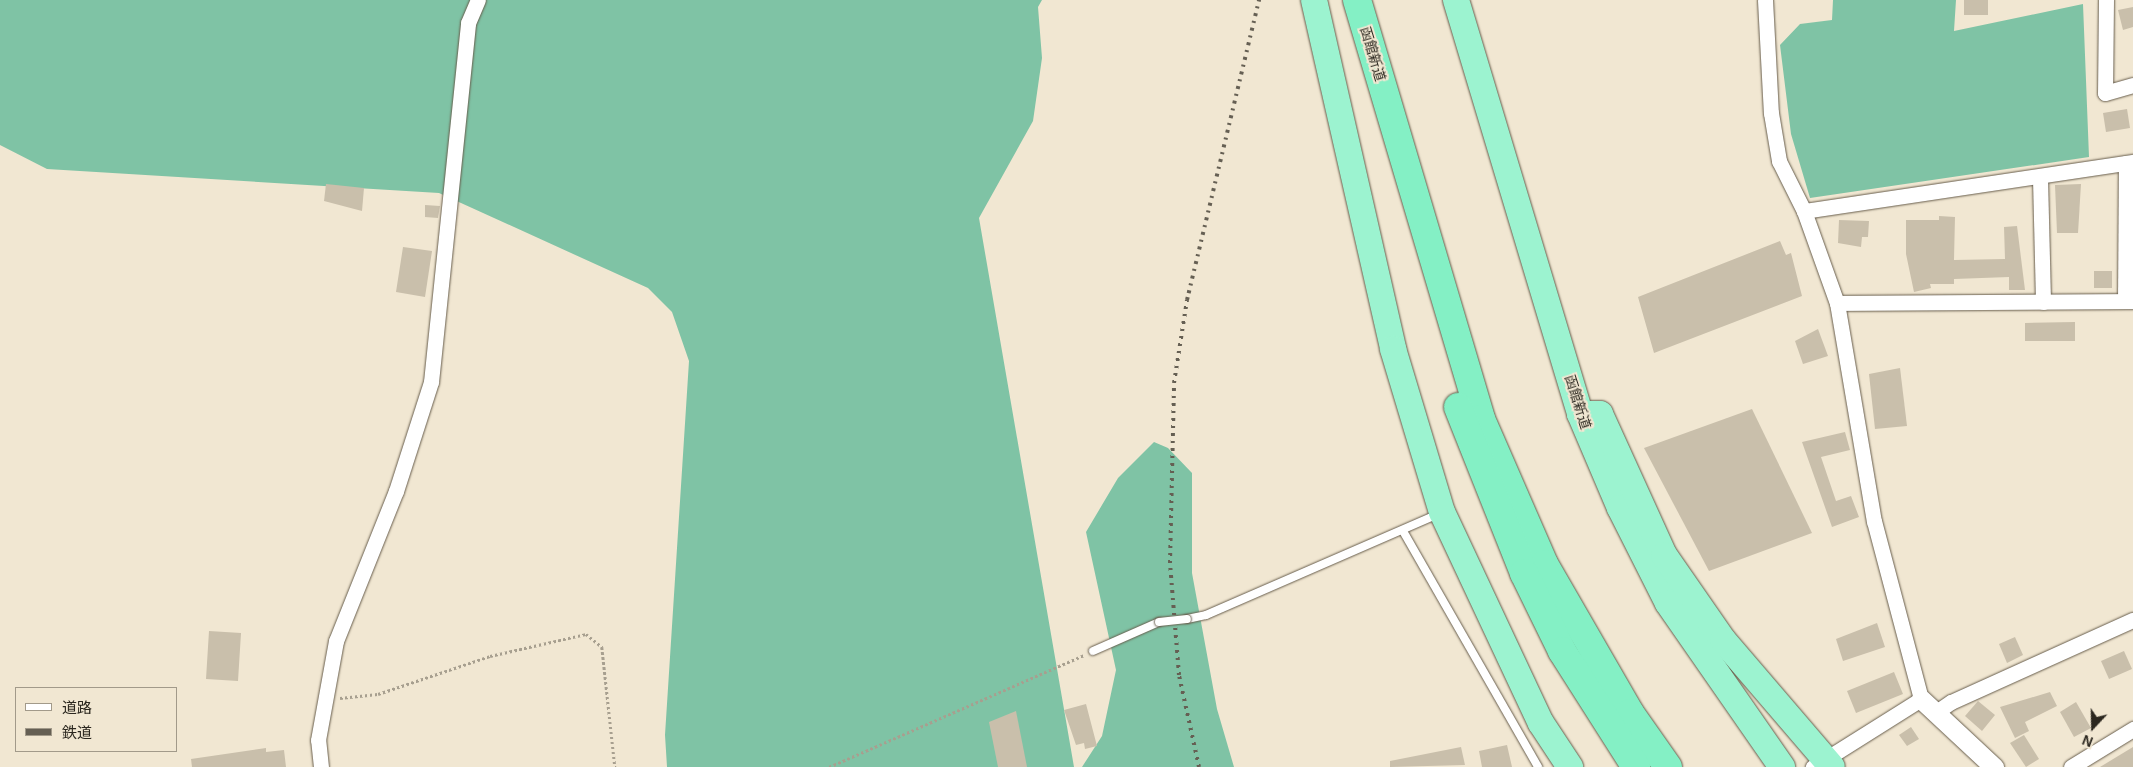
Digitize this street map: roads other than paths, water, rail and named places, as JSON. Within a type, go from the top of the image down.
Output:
[{"type":"highway","points":[[1314,0],[1393,349],[1442,512],[1541,723],[1570,767]]},
{"type":"highway","name":"函館新道","points":[[1356,0],[1464,426],[1524,573],[1562,651],[1636,767]]},
{"type":"highway","name":"函館新道","points":[[1356,0],[1481,419],[1544,564],[1630,714],[1668,767]]},
{"type":"highway","name":"函館新道","points":[[1456,0],[1580,414],[1620,508],[1668,603],[1782,767]]},
{"type":"highway","points":[[1580,414],[1600,414],[1664,555],[1723,640],[1824,765]]},
{"type":"street","points":[[321,767],[318,740],[323,700],[336,641],[396,491],[431,382],[468,23],[478,0]]},
{"type":"street","points":[[1764,0],[1771,113],[1779,161],[1804,211],[1837,303],[1874,521],[1921,698],[1935,714],[1994,767]]},
{"type":"street","points":[[2106,0],[2105,93],[2133,85]]},
{"type":"street","points":[[1804,211],[2040,178],[2130,162],[2129,301],[1837,303]]},
{"type":"street","points":[[2040,178],[2043,302]]},
{"type":"street","points":[[1935,714],[1951,702],[2133,620]]},
{"type":"street","points":[[1824,765],[1921,698]]},
{"type":"street","points":[[2071,767],[2133,729]]},
{"type":"lane","points":[[1093,651],[1159,622],[1206,615],[1403,531],[1442,512]]},
{"type":"lane","points":[[1403,531],[1538,767]]},
{"type":"railway","points":[[1199,767],[1179,675],[1170,563],[1174,383],[1187,300],[1259,0]]}]
